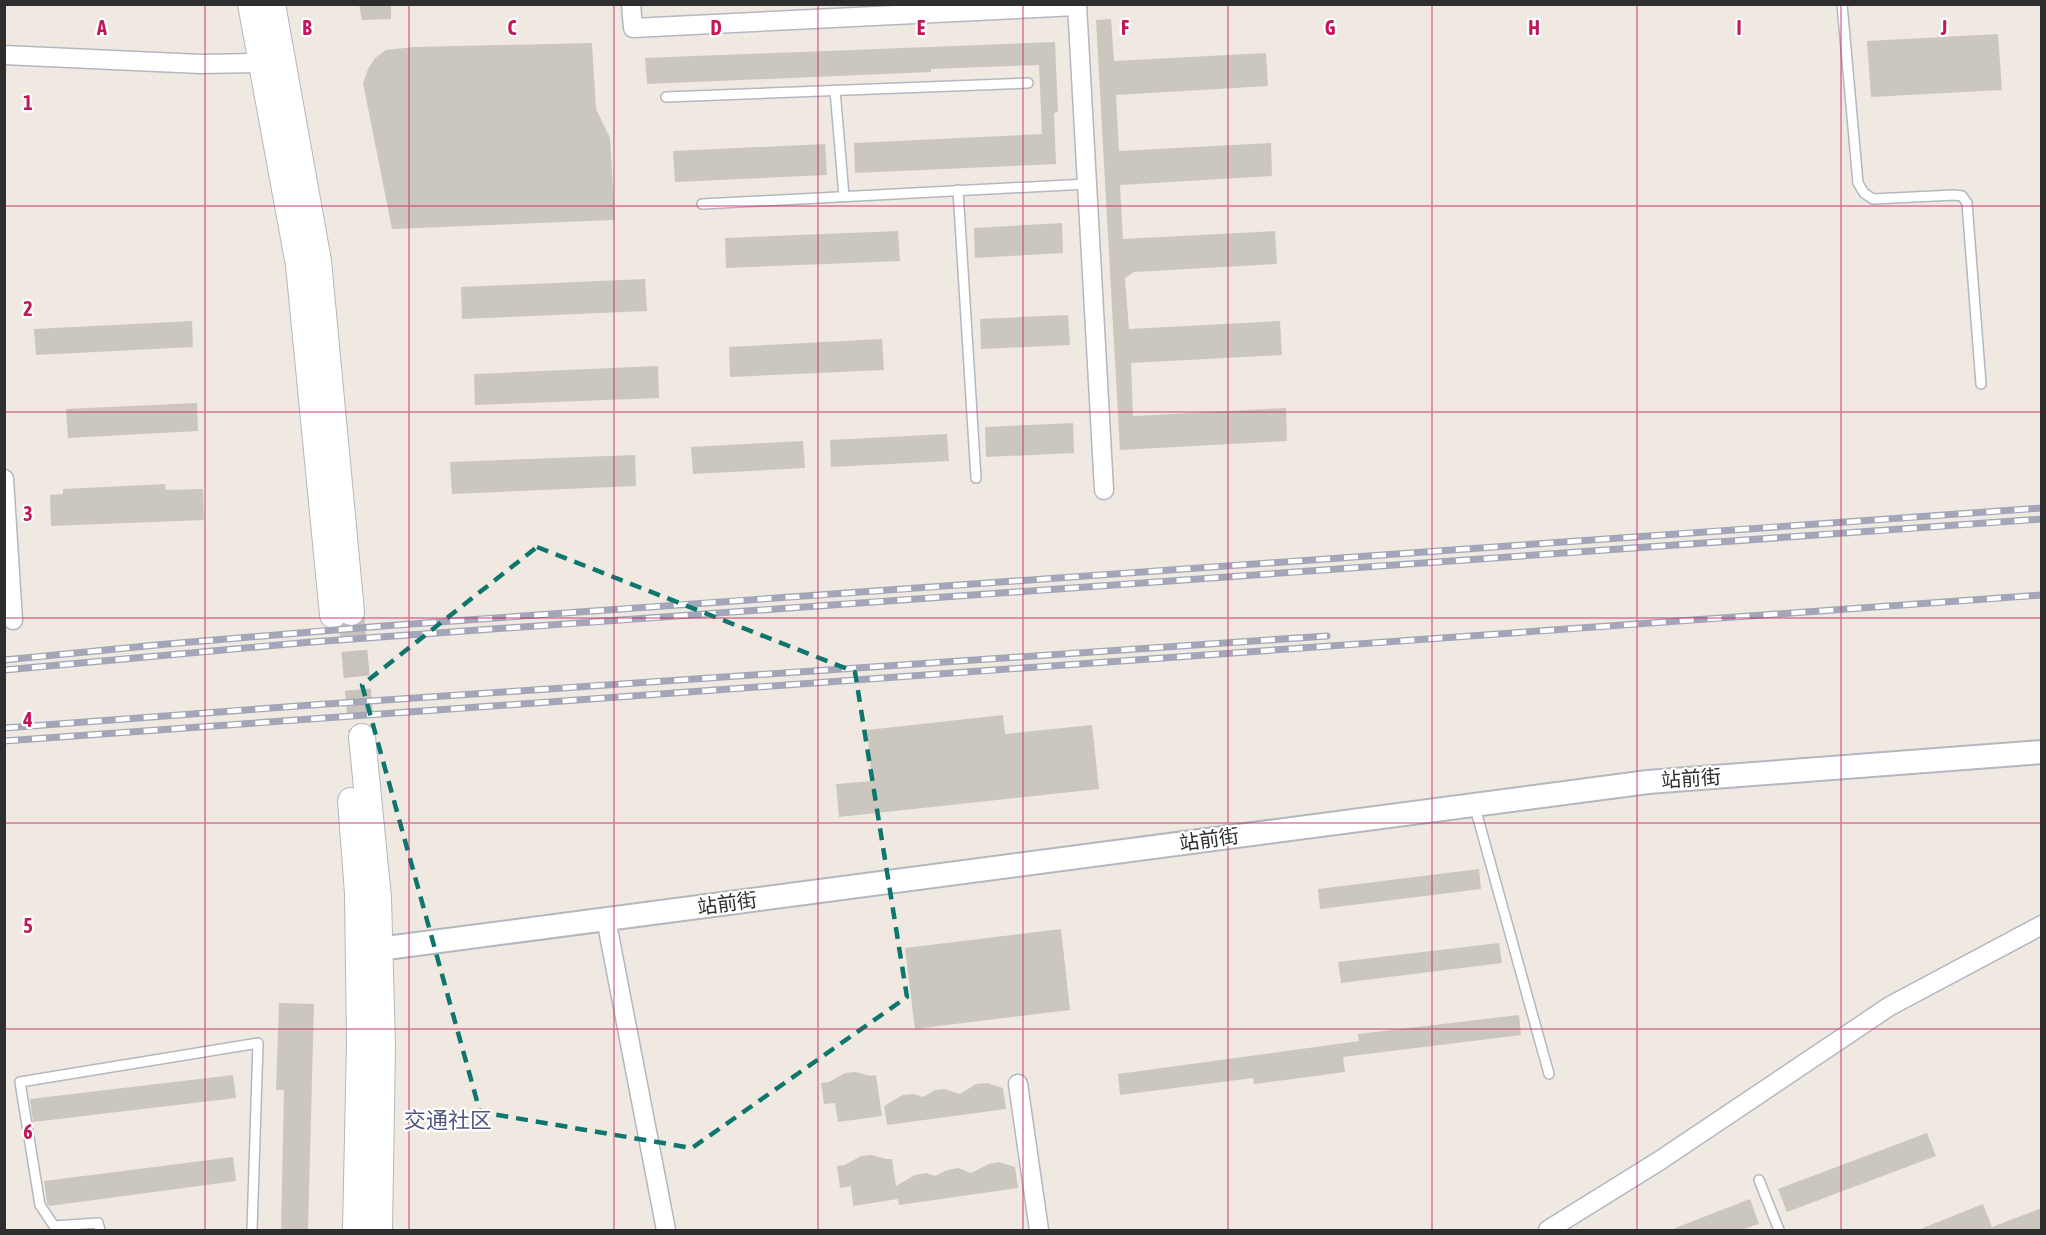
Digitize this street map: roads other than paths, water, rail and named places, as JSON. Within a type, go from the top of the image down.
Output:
[{"type":"main road","points":[[251,4],[299,265],[342,614],[318,261],[272,4]]},
{"type":"main road","points":[[356,1230],[360,1043],[354,738],[378,898],[382,1046],[379,1230]]},
{"type":"street","points":[[631,4],[633,28],[849,11],[1077,5],[1104,490]]},
{"type":"street","points":[[4,55],[201,64],[262,63]]},
{"type":"street","points":[[4,479],[13,620]]},
{"type":"street","name":"站前街","points":[[379,949],[1648,782],[2042,752]]},
{"type":"street","points":[[606,919],[666,1230]]},
{"type":"street","points":[[1548,1230],[1659,1161],[1890,1006],[2042,925]]},
{"type":"street","points":[[1018,1084],[1039,1230]]},
{"type":"lane","points":[[1842,4],[1858,183],[1864,193],[1873,199],[1954,195],[1962,196],[1967,204],[1982,384]]},
{"type":"lane","points":[[666,97],[1028,83]]},
{"type":"lane","points":[[835,90],[844,196]]},
{"type":"lane","points":[[702,204],[1087,184]]},
{"type":"lane","points":[[958,190],[975,478]]},
{"type":"lane","points":[[1474,804],[1550,1074]]},
{"type":"lane","points":[[100,1230],[98,1223],[54,1226],[40,1205],[20,1082],[258,1043],[252,1230]]},
{"type":"lane","points":[[1759,1180],[1779,1230]]},
{"type":"tunnel","points":[[351,612],[362,737]]},
{"type":"railway","points":[[4,660],[383,626],[2042,508]]},
{"type":"railway","points":[[4,670],[311,642],[2042,519]]},
{"type":"railway","points":[[4,741],[2042,595]]},
{"type":"railway","points":[[4,728],[1327,636]]},
{"type":"district","name":"交通社区","points":[[448,1120]]}]
